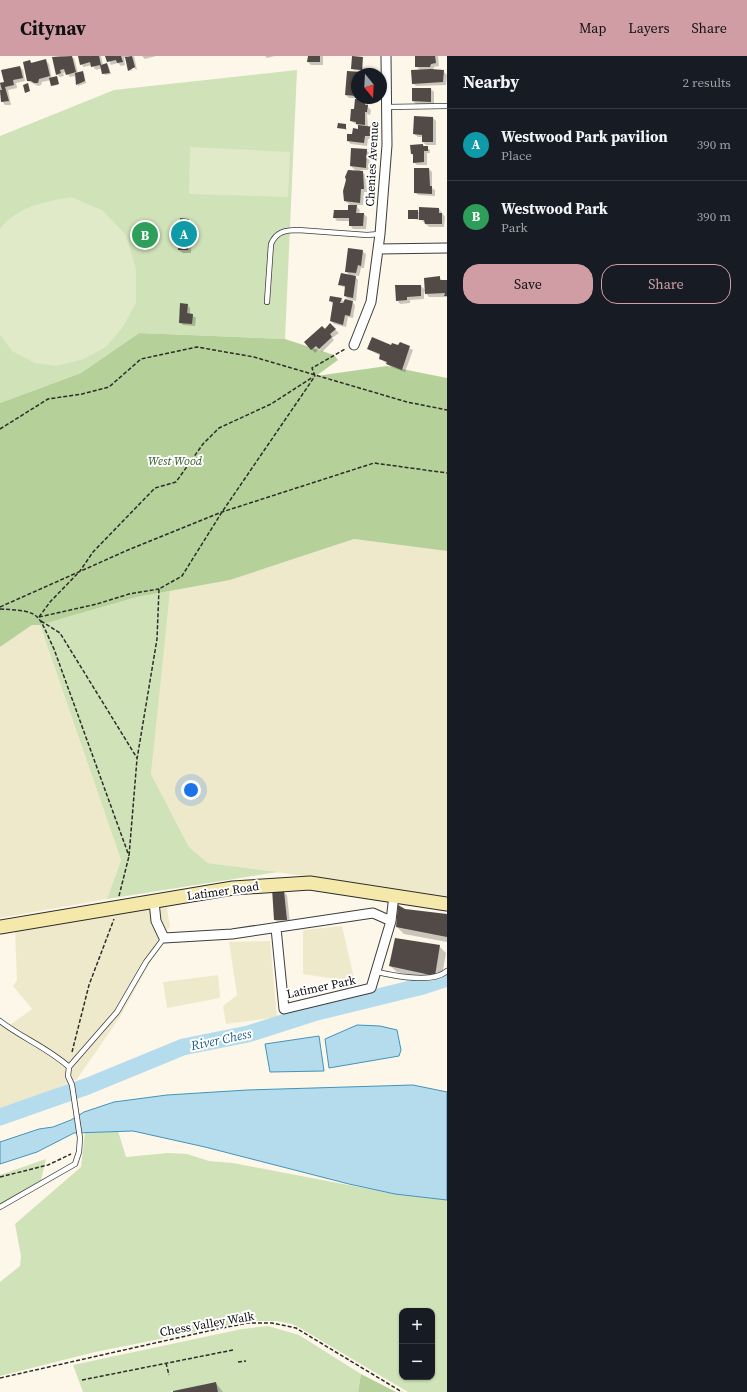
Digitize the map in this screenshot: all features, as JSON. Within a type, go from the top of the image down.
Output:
[{"type":"street","name":"Chenies Avenue","points":[[354,345],[371,302],[380,234],[387,145],[386,56]]},
{"type":"street","points":[[378,249],[447,248]]},
{"type":"street","name":"Latimer Road","points":[[0,927],[233,888],[310,883],[447,904]]},
{"type":"street","name":"Latimer Park","points":[[276,928],[284,1009],[371,988],[391,921],[394,895]]},
{"type":"street","points":[[154,902],[156,921],[164,938],[232,934],[373,913],[391,921]]},
{"type":"lane","points":[[386,107],[447,106]]},
{"type":"lane","points":[[267,302],[271,244],[274,238],[280,233],[287,230],[298,230],[367,235],[380,234]]},
{"type":"lane","points":[[0,1207],[75,1164],[79,1152],[80,1138],[74,1110],[72,1085],[68,1076],[69,1067],[117,1012],[146,962],[164,938]]},
{"type":"lane","points":[[377,972],[430,978],[443,975],[447,970]]},
{"type":"lane","points":[[0,1021],[14,1032],[45,1048],[69,1067]]},
{"type":"path","points":[[315,376],[312,368],[354,345]]},
{"type":"path","points":[[0,429],[48,398],[82,394],[109,387],[141,359],[197,347],[254,357],[407,402],[447,410]]},
{"type":"path","points":[[0,608],[27,610],[39,617],[97,604],[129,594],[159,589],[182,576],[222,512],[315,376]]},
{"type":"path","points":[[39,617],[50,602],[80,571],[93,552],[155,488],[176,482],[203,444],[219,428],[271,404],[315,376]]},
{"type":"path","points":[[0,608],[80,571],[222,512],[374,463],[447,473]]},
{"type":"path","points":[[117,901],[129,856],[137,759],[157,639],[159,589]]},
{"type":"path","points":[[39,617],[54,649],[129,856]]},
{"type":"path","points":[[40,621],[60,633],[137,759]]},
{"type":"path","points":[[69,1067],[89,985],[116,914]]},
{"type":"path","points":[[0,1177],[48,1165],[79,1152]]},
{"type":"path","name":"Chess Valley Walk","points":[[0,1378],[216,1329],[248,1323],[272,1323],[296,1328],[402,1392]]},
{"type":"path","points":[[82,1380],[233,1350]]},
{"type":"path","points":[[238,1362],[246,1361]]},
{"type":"path","points":[[166,1363],[169,1375]]},
{"type":"shaded area","points":[[354,539],[447,551],[447,898],[373,885],[208,863],[189,847],[151,774],[156,701],[170,591],[230,580]]},
{"type":"shaded area","points":[[32,625],[40,625],[121,860],[107,899],[0,918],[0,647]]},
{"type":"shaded area","points":[[166,904],[170,926],[120,1017],[77,1079],[13,1108],[0,1112],[0,1019],[10,1025],[32,1009],[13,986],[17,980],[15,931]]},
{"type":"shaded area","points":[[342,926],[355,982],[303,974],[303,930]]},
{"type":"shaded area","points":[[270,941],[277,1017],[226,1024],[223,1006],[237,995],[229,942]]},
{"type":"shaded area","points":[[218,975],[220,998],[167,1008],[163,982]]},
{"type":"green space","points":[[297,70],[285,339],[139,333],[81,373],[0,403],[0,136],[114,90]]},
{"type":"green space","points":[[190,147],[290,152],[288,197],[189,194]]},
{"type":"green space","points":[[71,197],[102,210],[126,235],[136,269],[136,303],[123,327],[106,347],[84,359],[56,366],[35,363],[12,351],[0,335],[0,229],[7,221],[23,210],[42,203]]},
{"type":"green space","name":"West Wood","points":[[139,333],[285,339],[334,355],[338,360],[316,376],[387,366],[447,378],[447,551],[354,539],[230,580],[137,597],[40,625],[32,625],[0,647],[0,403],[81,373]]},
{"type":"green space","points":[[170,591],[151,774],[189,847],[208,863],[278,872],[107,899],[121,860],[40,625],[137,597]]},
{"type":"green space","points":[[118,1131],[126,1157],[168,1153],[187,1154],[209,1161],[233,1163],[395,1194],[447,1200],[447,1392],[408,1392],[300,1328],[292,1324],[277,1321],[250,1321],[95,1352],[0,1376],[0,1282],[20,1266],[21,1256],[15,1224],[81,1167],[85,1132]]},
{"type":"green space","points":[[46,1159],[41,1180],[0,1204],[0,1175]]},
{"type":"green space","points":[[268,1326],[299,1335],[361,1374],[358,1392],[218,1392],[216,1382],[169,1392],[83,1392],[73,1365],[242,1329]]},
{"type":"green space","points":[[361,1374],[396,1392],[358,1392]]},
{"type":"water","points":[[357,1025],[380,1026],[397,1030],[401,1050],[399,1056],[329,1068],[325,1039]]},
{"type":"water","points":[[319,1036],[324,1071],[270,1072],[265,1044]]},
{"type":"water","points":[[413,1085],[447,1092],[447,1200],[395,1194],[349,1184],[205,1147],[133,1131],[74,1133],[37,1152],[0,1164],[0,1142],[39,1129],[53,1127],[71,1120],[84,1112],[114,1102],[167,1095],[247,1090]]},
{"type":"building","points":[[72,56],[76,72],[66,75],[64,69],[60,70],[61,73],[56,75],[52,57]]},
{"type":"building","points":[[78,56],[99,56],[101,65],[107,63],[110,73],[102,74],[100,65],[91,67],[90,62],[80,65]]},
{"type":"building","points":[[105,56],[121,56],[123,62],[117,63],[116,60],[107,62]]},
{"type":"building","points":[[132,56],[135,67],[128,71],[125,57]]},
{"type":"building","points":[[308,56],[320,56],[320,62],[307,62]]},
{"type":"building","points":[[352,56],[363,57],[362,68],[351,68]]},
{"type":"building","points":[[415,56],[435,56],[436,63],[431,64],[430,67],[415,67]]},
{"type":"building","points":[[46,59],[50,76],[39,79],[38,83],[27,81],[23,62],[30,60],[31,63]]},
{"type":"building","points":[[20,66],[23,78],[13,80],[14,85],[5,87],[9,101],[1,102],[0,90],[2,90],[0,83],[4,82],[1,70]]},
{"type":"building","points":[[411,70],[444,70],[443,82],[412,84]]},
{"type":"building","points":[[83,71],[85,81],[76,85],[75,73]]},
{"type":"building","points":[[347,71],[351,71],[351,96],[345,95]]},
{"type":"building","points":[[57,76],[59,84],[51,86],[49,78]]},
{"type":"building","points":[[28,83],[30,91],[25,93],[23,85]]},
{"type":"building","points":[[412,88],[431,88],[431,102],[412,101]]},
{"type":"building","points":[[354,104],[368,105],[367,112],[365,112],[365,125],[356,124],[356,122],[350,121],[351,109],[354,109]]},
{"type":"building","points":[[414,116],[433,117],[433,142],[422,142],[422,135],[413,134]]},
{"type":"building","points":[[338,123],[346,124],[346,129],[337,128]]},
{"type":"building","points":[[358,125],[374,127],[373,136],[365,136],[364,143],[347,141],[347,134],[352,134],[353,128],[358,129]]},
{"type":"building","points":[[423,144],[423,146],[428,146],[428,151],[424,151],[424,162],[413,163],[413,154],[411,154],[410,145]]},
{"type":"building","points":[[351,148],[367,149],[366,168],[350,166]]},
{"type":"building","points":[[414,168],[429,168],[432,194],[414,193]]},
{"type":"building","points":[[348,170],[363,171],[364,189],[361,189],[360,203],[344,201],[343,191],[346,180],[345,177]]},
{"type":"building","points":[[348,205],[357,205],[356,213],[364,213],[363,226],[349,226],[349,218],[333,218],[334,210],[348,210]]},
{"type":"building","points":[[419,207],[439,208],[439,213],[442,213],[442,224],[425,224],[424,220],[419,220]]},
{"type":"building","points":[[408,210],[418,210],[418,219],[408,219]]},
{"type":"building","points":[[180,218],[189,219],[188,250],[178,250]]},
{"type":"building","points":[[348,248],[363,250],[361,266],[358,265],[356,273],[345,272]]},
{"type":"building","points":[[341,273],[356,276],[353,298],[344,296],[345,286],[338,285]]},
{"type":"building","points":[[440,276],[440,280],[447,280],[447,296],[444,296],[445,293],[425,294],[424,278]]},
{"type":"building","points":[[395,285],[421,285],[421,296],[407,297],[407,300],[396,301]]},
{"type":"building","points":[[330,296],[342,298],[340,303],[343,303],[345,299],[353,301],[350,316],[345,315],[343,325],[330,321],[333,302],[329,301]]},
{"type":"building","points":[[180,303],[188,304],[187,313],[193,314],[192,324],[179,323]]},
{"type":"building","points":[[330,323],[336,329],[330,334],[332,337],[319,349],[316,346],[311,350],[304,342],[322,326],[325,329]]},
{"type":"building","points":[[372,337],[391,345],[392,343],[398,345],[400,342],[410,346],[402,370],[386,364],[387,362],[379,359],[380,354],[367,349]]},
{"type":"building","points":[[272,888],[284,891],[287,920],[274,920]]},
{"type":"building","points":[[398,905],[405,909],[447,914],[447,937],[396,927]]},
{"type":"building","points":[[395,938],[440,945],[435,976],[389,966]]},
{"type":"building","points":[[216,1382],[218,1392],[173,1392],[173,1391]]},
{"type":"waterway","name":"River Chess","points":[[0,1117],[88,1086],[183,1047],[248,1034],[317,1012],[423,986],[447,978]]},
{"type":"place","name":"Westwood Park pavilion","points":[[184,234]]},
{"type":"place","name":"Westwood Park","points":[[145,235]]}]
